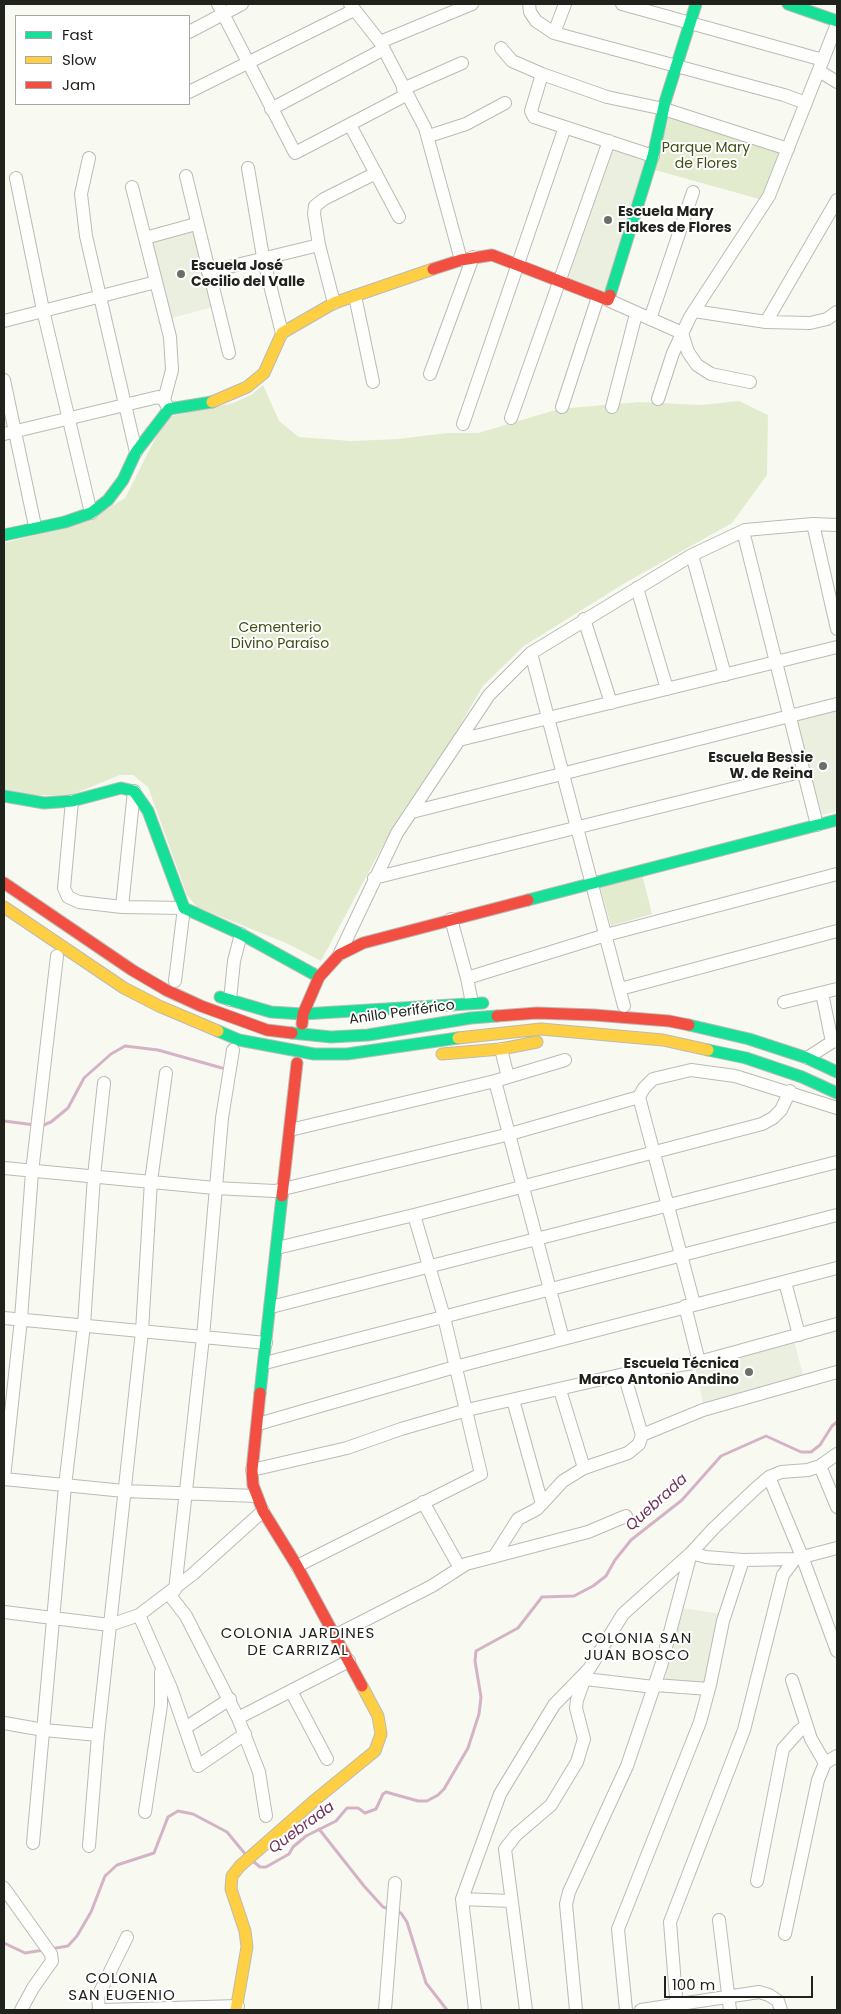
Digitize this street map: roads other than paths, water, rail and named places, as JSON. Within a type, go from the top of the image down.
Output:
[{"type":"main road","points":[[4,535],[35,526],[65,522],[91,512],[108,500],[123,480],[136,452],[166,405],[215,401],[247,387],[264,373],[282,333],[334,303],[467,258],[501,256],[518,266],[603,298],[653,156],[664,110],[696,4]]},
{"type":"main road","points":[[788,4],[837,23]]},
{"type":"main road","points":[[4,796],[44,803],[72,801],[121,788],[134,791],[148,811],[184,908],[241,934],[319,978]]},
{"type":"main road","points":[[302,1028],[302,1014],[319,978],[339,954],[363,943],[592,882],[837,820]]},
{"type":"main road","points":[[4,883],[48,902],[157,973],[179,982]]},
{"type":"main road","name":"Anillo Periférico","points":[[4,883],[132,970],[166,990],[201,1006],[267,1030],[331,1037],[368,1035],[471,1018],[537,1013],[594,1015],[669,1021],[749,1039],[807,1058],[837,1072]]},
{"type":"main road","points":[[4,907],[124,988],[159,1006],[239,1040],[314,1054],[347,1054],[488,1034],[541,1029],[590,1033],[677,1043],[746,1058],[802,1077],[837,1093]]},
{"type":"main road","points":[[4,911],[21,931],[57,956],[98,984],[163,1021]]},
{"type":"main road","points":[[209,992],[271,1012],[302,1014],[498,1002]]},
{"type":"main road","points":[[550,1002],[624,1006],[669,1021]]},
{"type":"main road","points":[[430,1056],[501,1049],[590,1033]]},
{"type":"main road","points":[[228,1049],[247,1054]]},
{"type":"main road","points":[[237,2008],[247,1947],[230,1882],[240,1866],[315,1800],[369,1757],[378,1743],[381,1734],[378,1716],[336,1635],[298,1566],[263,1511],[256,1496],[252,1470],[278,1248],[290,1130],[294,1065],[316,1066],[403,1058]]},
{"type":"street","points":[[190,31],[220,9],[242,4]]},
{"type":"street","points":[[271,109],[382,46],[472,4]]},
{"type":"street","points":[[529,4],[530,12],[536,20],[554,33],[784,95],[806,103]]},
{"type":"street","points":[[554,33],[565,4]]},
{"type":"street","points":[[622,4],[690,22],[821,66],[837,82]]},
{"type":"street","points":[[190,91],[352,7],[382,46],[429,136],[467,258],[430,374]]},
{"type":"street","points":[[220,9],[295,153],[350,126],[405,92],[462,63]]},
{"type":"street","points":[[658,399],[682,333],[694,311],[761,210],[788,150],[837,23]]},
{"type":"street","points":[[501,48],[512,61],[542,74],[608,97],[664,110],[788,150]]},
{"type":"street","points":[[542,74],[531,111],[534,116],[653,156]]},
{"type":"street","points":[[429,136],[466,124],[505,102]]},
{"type":"street","points":[[350,126],[399,217]]},
{"type":"street","points":[[464,424],[565,127]]},
{"type":"street","points":[[511,418],[558,281],[610,141]]},
{"type":"street","points":[[89,158],[81,194],[86,236],[136,452]]},
{"type":"street","points":[[248,168],[263,257],[282,333]]},
{"type":"street","points":[[334,303],[319,245],[314,214],[318,203],[376,173]]},
{"type":"street","points":[[186,176],[196,224],[229,353]]},
{"type":"street","points":[[16,178],[43,310],[91,512]]},
{"type":"street","points":[[132,187],[170,337],[172,370],[166,405]]},
{"type":"street","points":[[650,319],[693,192]]},
{"type":"street","points":[[766,322],[837,200]]},
{"type":"street","points":[[145,238],[196,224]]},
{"type":"street","points":[[208,272],[263,257],[319,245]]},
{"type":"street","points":[[4,321],[99,295],[156,282]]},
{"type":"street","points":[[355,296],[373,382]]},
{"type":"street","points":[[562,407],[603,298],[682,333],[688,352],[697,364],[711,374],[750,382]]},
{"type":"street","points":[[694,311],[766,322],[810,323],[827,319],[837,312]]},
{"type":"street","points":[[612,407],[636,314]]},
{"type":"street","points":[[4,380],[10,433],[35,526]]},
{"type":"street","points":[[10,433],[158,397],[166,405]]},
{"type":"street","points":[[339,954],[397,833],[489,694],[531,653],[692,555],[742,531],[813,524],[837,525]]},
{"type":"street","points":[[813,524],[837,628]]},
{"type":"street","points":[[742,531],[817,825]]},
{"type":"street","points":[[692,555],[725,675]]},
{"type":"street","points":[[637,588],[667,689]]},
{"type":"street","points":[[584,619],[611,703]]},
{"type":"street","points":[[459,740],[837,647]]},
{"type":"street","points":[[531,653],[624,1006]]},
{"type":"street","points":[[412,812],[564,775],[837,704]]},
{"type":"street","points":[[374,878],[804,771]]},
{"type":"street","points":[[122,907],[134,791]]},
{"type":"street","points":[[72,801],[64,888],[68,897],[78,902],[122,907],[184,908],[179,982]]},
{"type":"street","points":[[467,978],[606,935],[837,874]]},
{"type":"street","points":[[451,919],[472,1003]]},
{"type":"street","points":[[620,989],[837,931]]},
{"type":"street","points":[[230,1000],[234,961],[241,934]]},
{"type":"street","points":[[57,956],[32,1172],[21,1319],[4,1479],[124,1491],[185,1495],[256,1496]]},
{"type":"street","points":[[784,1002],[837,989]]},
{"type":"street","points":[[807,1058],[835,1042],[822,993]]},
{"type":"street","points":[[677,1043],[691,1060],[691,1070]]},
{"type":"street","points":[[228,1049],[203,1337],[172,1592],[230,1699],[245,1734],[259,1772],[266,1816]]},
{"type":"street","points":[[501,1049],[508,1077]]},
{"type":"street","points":[[290,1130],[495,1081],[565,1060]]},
{"type":"street","points":[[699,1362],[680,1255],[639,1098],[644,1088],[653,1080],[691,1070],[735,1076],[790,1091],[837,1108]]},
{"type":"street","points":[[89,1846],[98,1735],[142,1331],[151,1181],[166,1073]]},
{"type":"street","points":[[495,1081],[563,1339]]},
{"type":"street","points":[[33,1842],[54,1619],[64,1486],[84,1325],[94,1176],[104,1083]]},
{"type":"street","points":[[278,1248],[414,1215],[762,1124],[773,1118],[781,1110],[790,1091]]},
{"type":"street","points":[[4,1168],[265,1192],[510,1134],[639,1098]]},
{"type":"street","points":[[271,1307],[837,1162]]},
{"type":"street","points":[[298,1566],[481,1474],[444,1317],[414,1215]]},
{"type":"street","points":[[264,1362],[837,1215]]},
{"type":"street","points":[[258,1424],[455,1367],[837,1268]]},
{"type":"street","points":[[785,1282],[799,1335]]},
{"type":"street","points":[[4,1318],[266,1343]]},
{"type":"street","points":[[252,1470],[347,1448],[401,1429],[467,1410],[624,1374],[699,1362],[837,1324]]},
{"type":"street","points":[[642,1436],[704,1410],[837,1372]]},
{"type":"street","points":[[494,1557],[518,1519],[542,1504],[563,1481],[584,1468],[628,1453],[640,1444],[642,1436],[624,1374]]},
{"type":"street","points":[[560,1390],[584,1468]]},
{"type":"street","points":[[514,1400],[542,1504]]},
{"type":"street","points":[[526,2010],[511,1901],[506,1846],[551,1804],[577,1762],[584,1739],[576,1708],[577,1700],[587,1674],[623,1614],[691,1553],[713,1529],[769,1477],[781,1472],[796,1472],[820,1466],[837,1454]]},
{"type":"street","points":[[820,1466],[837,1507]]},
{"type":"street","points":[[769,1477],[837,1651]]},
{"type":"street","points":[[423,1502],[460,1568]]},
{"type":"street","points":[[4,1612],[110,1625],[139,1615],[172,1592],[263,1511]]},
{"type":"street","points":[[336,1635],[432,1586],[460,1568],[588,1532],[626,1516]]},
{"type":"street","points":[[691,1553],[706,1557],[743,1560],[800,1559],[837,1548]]},
{"type":"street","points":[[576,2010],[566,1904],[569,1892],[627,1766],[654,1686],[691,1553]]},
{"type":"street","points":[[677,2008],[670,1922],[744,1730],[783,1575],[800,1559]]},
{"type":"street","points":[[626,2010],[618,1928],[700,1722],[723,1621],[743,1560]]},
{"type":"street","points":[[139,1615],[162,1666],[198,1766],[245,1734]]},
{"type":"street","points":[[238,1718],[349,1661]]},
{"type":"street","points":[[145,1812],[161,1705],[162,1666]]},
{"type":"street","points":[[587,1674],[654,1686],[709,1689]]},
{"type":"street","points":[[474,2010],[462,1899],[500,1794],[554,1705],[587,1674]]},
{"type":"street","points":[[792,1680],[806,1726],[825,1763]]},
{"type":"street","points":[[291,1691],[327,1759]]},
{"type":"street","points":[[185,1728],[230,1699]]},
{"type":"street","points":[[4,1723],[44,1730],[98,1735]]},
{"type":"street","points":[[757,1881],[783,1749],[806,1726]]},
{"type":"street","points":[[785,1934],[813,1798],[825,1763],[837,1756]]},
{"type":"street","points":[[385,2010],[395,1883]]},
{"type":"street","points":[[4,1888],[44,1943],[51,1954],[52,1961],[33,1988],[21,2010]]},
{"type":"street","points":[[462,1899],[511,1901]]},
{"type":"street","points":[[719,1920],[729,2004]]},
{"type":"street","points":[[99,2010],[98,1996],[127,1937]]},
{"type":"street","points":[[641,2010],[729,2004],[759,1992],[769,1995],[778,2001],[781,2010]]},
{"type":"street","points":[[104,2010],[237,2008]]},
{"type":"waterway","points":[[41,1126],[51,1122],[68,1108],[84,1078],[111,1054],[125,1046],[158,1050],[222,1068]]},
{"type":"waterway","points":[[4,1121],[35,1125]]},
{"type":"waterway","name":"Quebrada","points":[[254,1862],[260,1867],[266,1867],[289,1854],[293,1847],[306,1836],[336,1821],[347,1808],[358,1808],[365,1813],[376,1809],[383,1794],[386,1792],[418,1801],[427,1801],[438,1795],[444,1789],[468,1748],[479,1714],[481,1697],[475,1661],[476,1651],[518,1628],[542,1597],[574,1596],[593,1586],[606,1576],[615,1560],[631,1540],[682,1500],[721,1456],[766,1436],[801,1452],[811,1452],[820,1445],[832,1426],[837,1422]]},
{"type":"waterway","name":"Quebrada","points":[[50,1949],[68,1946],[77,1936],[91,1912],[105,1876],[117,1865],[154,1853],[168,1817],[178,1811],[193,1814],[227,1832],[246,1855]]},
{"type":"waterway","points":[[319,1829],[364,1886],[383,1907],[389,1909]]},
{"type":"waterway","points":[[395,1912],[401,1913],[407,1922],[426,1983],[447,2010]]},
{"type":"waterway","name":"Quebrada","points":[[4,1943],[25,1953],[44,1950]]},
{"type":"place","name":"Escuela Mary Flakes de Flores","points":[[608,220]]},
{"type":"place","name":"Escuela José Cecilio del Valle","points":[[181,274]]},
{"type":"place","name":"Escuela Bessie W. de Reina","points":[[823,766]]},
{"type":"place","name":"Escuela Técnica Marco Antonio Andino","points":[[749,1372]]},
{"type":"district","name":"COLONIA JARDINES DE CARRIZAL","points":[[298,1642]]},
{"type":"district","name":"COLONIA SAN JUAN BOSCO","points":[[637,1648]]},
{"type":"district","name":"COLONIA SAN EUGENIO","points":[[122,1988]]},
{"type":"park label","name":"Parque Mary de Flores","points":[[706,156]]},
{"type":"park label","name":"Cementerio Divino Paraíso","points":[[280,636]]}]
